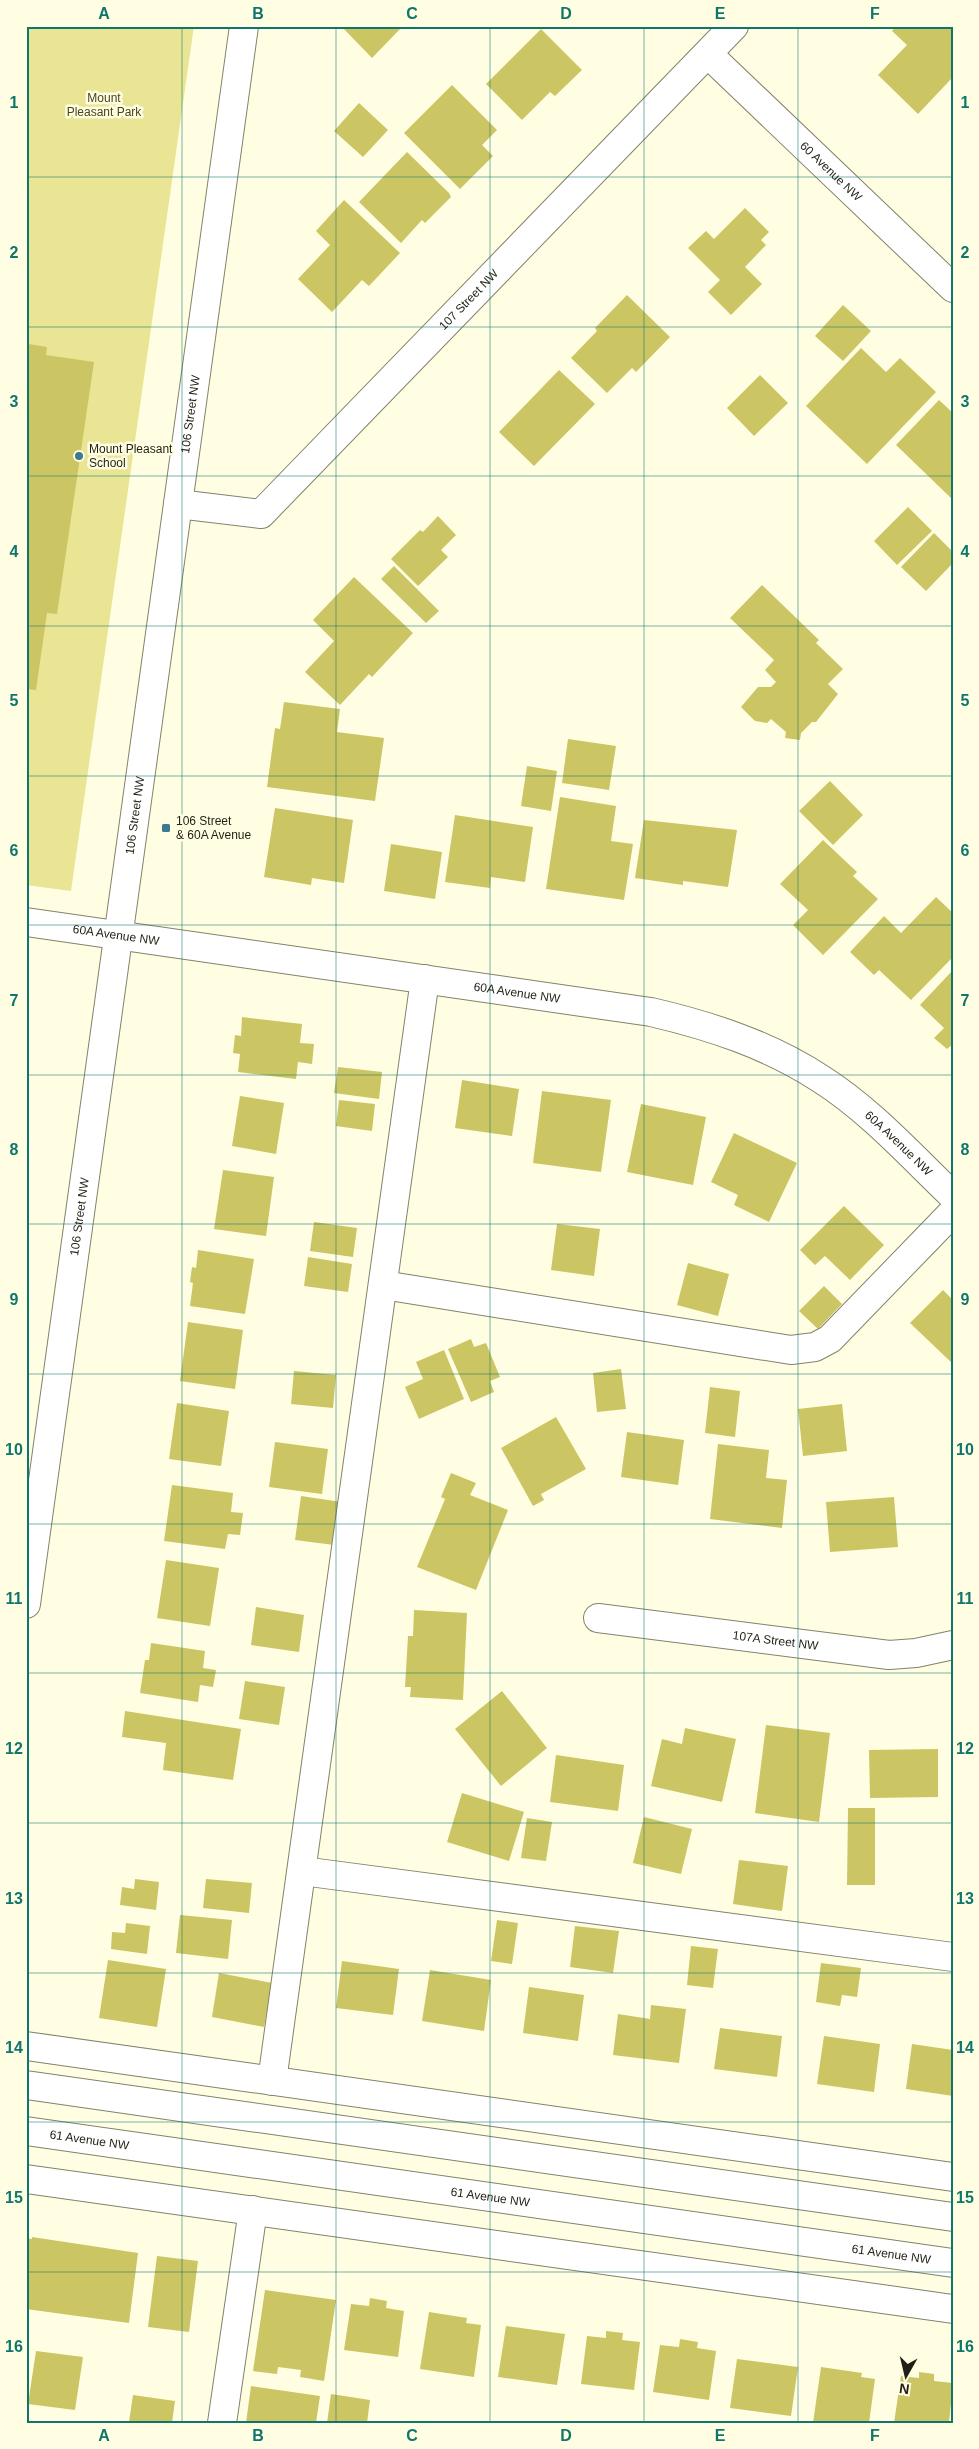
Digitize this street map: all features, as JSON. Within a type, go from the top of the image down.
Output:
[{"type":"street","name":"106 Street NW","points":[[26,1604],[244,26]]},
{"type":"street","name":"107 Street NW","points":[[178,504],[260,514],[734,26]]},
{"type":"street","name":"60 Avenue NW","points":[[708,54],[953,288]]},
{"type":"street","name":"60A Avenue NW","points":[[26,922],[651,1012],[729,1033],[821,1078],[861,1108],[953,1196]]},
{"type":"street","points":[[272,2081],[425,979]]},
{"type":"street","points":[[383,1285],[791,1350],[815,1346],[830,1339],[953,1212]]},
{"type":"street","name":"107A Street NW","points":[[598,1618],[889,1655],[916,1653],[953,1645]]},
{"type":"street","points":[[302,1870],[953,1957]]},
{"type":"street","points":[[26,2046],[953,2177]]},
{"type":"street","points":[[26,2085],[953,2217]]},
{"type":"street","name":"61 Avenue NW","points":[[26,2131],[953,2263]]},
{"type":"street","points":[[26,2179],[953,2309]]},
{"type":"street","points":[[222,2423],[253,2210]]},
{"type":"green space","name":"Mount Pleasant Park","points":[[26,26],[194,26],[71,891],[26,885]]},
{"type":"building","points":[[341,26],[400,26],[401,28],[372,58]]},
{"type":"building","points":[[896,26],[953,26],[953,77],[918,114],[878,75],[907,45],[892,31]]},
{"type":"building","points":[[541,29],[582,70],[555,96],[550,92],[522,120],[486,84]]},
{"type":"building","points":[[452,85],[497,130],[482,145],[493,156],[460,189],[404,133]]},
{"type":"building","points":[[359,103],[388,130],[363,157],[334,131]]},
{"type":"building","points":[[407,152],[451,197],[425,223],[422,220],[401,243],[359,202]]},
{"type":"building","points":[[344,200],[400,253],[369,286],[362,280],[332,312],[298,279],[330,245],[316,231]]},
{"type":"building","points":[[745,208],[769,232],[761,240],[766,245],[745,267],[762,284],[731,315],[708,292],[720,280],[688,248],[706,231],[714,239]]},
{"type":"building","points":[[627,295],[670,337],[636,372],[632,368],[607,393],[571,358],[597,331],[595,328]]},
{"type":"building","points":[[843,305],[871,331],[843,361],[815,336]]},
{"type":"building","points":[[29,344],[47,347],[46,355],[94,362],[57,614],[47,613],[36,690],[26,689],[26,352],[28,352]]},
{"type":"building","points":[[861,348],[886,372],[900,358],[936,392],[867,464],[806,406]]},
{"type":"building","points":[[559,370],[595,404],[534,466],[499,432]]},
{"type":"building","points":[[760,375],[788,403],[754,436],[727,408]]},
{"type":"building","points":[[939,400],[953,413],[951,498],[896,445]]},
{"type":"building","points":[[908,507],[932,531],[897,565],[874,541]]},
{"type":"building","points":[[438,516],[456,535],[441,550],[448,557],[418,586],[391,559],[420,530],[423,532]]},
{"type":"building","points":[[934,533],[953,552],[953,563],[926,591],[901,567]]},
{"type":"building","points":[[394,566],[439,611],[426,623],[381,579]]},
{"type":"building","points":[[354,577],[413,633],[372,677],[369,674],[340,705],[305,672],[334,641],[313,620]]},
{"type":"building","points":[[762,585],[819,640],[816,643],[843,669],[828,684],[838,694],[816,722],[812,722],[801,733],[800,740],[785,738],[786,732],[771,719],[767,723],[755,721],[741,707],[758,687],[771,687],[776,682],[765,670],[774,660],[730,618]]},
{"type":"building","points":[[284,702],[340,709],[337,732],[384,738],[375,801],[267,787],[275,728],[280,729]]},
{"type":"building","points":[[568,739],[616,746],[609,790],[562,783]]},
{"type":"building","points":[[527,766],[557,771],[551,811],[521,806]]},
{"type":"building","points":[[830,781],[863,815],[833,845],[799,811]]},
{"type":"building","points":[[560,797],[616,806],[611,841],[633,844],[624,900],[546,889]]},
{"type":"building","points":[[275,808],[353,820],[344,883],[312,878],[311,885],[264,877]]},
{"type":"building","points":[[455,815],[533,827],[525,882],[491,877],[490,888],[445,882]]},
{"type":"building","points":[[644,820],[737,830],[728,887],[683,881],[683,885],[635,878]]},
{"type":"building","points":[[823,840],[857,872],[853,876],[878,899],[823,955],[793,925],[808,910],[780,884]]},
{"type":"building","points":[[391,844],[442,852],[435,899],[384,891]]},
{"type":"building","points":[[936,897],[953,913],[953,957],[911,1000],[879,970],[874,975],[850,952],[884,916],[901,933]]},
{"type":"building","points":[[953,970],[953,1044],[947,1049],[934,1038],[944,1028],[920,1005]]},
{"type":"building","points":[[242,1017],[302,1024],[300,1043],[314,1044],[312,1064],[298,1062],[296,1079],[238,1072],[240,1054],[233,1053],[235,1035],[241,1036]]},
{"type":"building","points":[[338,1067],[382,1072],[379,1099],[334,1093]]},
{"type":"building","points":[[462,1080],[519,1089],[512,1136],[455,1128]]},
{"type":"building","points":[[542,1091],[611,1100],[601,1172],[533,1163]]},
{"type":"building","points":[[240,1096],[284,1103],[276,1154],[232,1146]]},
{"type":"building","points":[[339,1100],[375,1104],[372,1131],[336,1126]]},
{"type":"building","points":[[641,1104],[706,1117],[693,1185],[627,1172]]},
{"type":"building","points":[[734,1133],[797,1163],[769,1222],[734,1205],[738,1195],[711,1182]]},
{"type":"building","points":[[223,1170],[274,1177],[266,1236],[214,1229]]},
{"type":"building","points":[[844,1206],[884,1245],[850,1280],[825,1256],[815,1265],[800,1250]]},
{"type":"building","points":[[314,1222],[357,1228],[353,1257],[310,1251]]},
{"type":"building","points":[[557,1224],[600,1229],[594,1276],[551,1270]]},
{"type":"building","points":[[198,1250],[254,1259],[245,1314],[190,1306],[193,1283],[190,1282],[192,1267],[196,1268]]},
{"type":"building","points":[[308,1257],[352,1264],[348,1292],[304,1286]]},
{"type":"building","points":[[688,1263],[729,1274],[718,1316],[677,1305]]},
{"type":"building","points":[[824,1286],[842,1304],[818,1329],[799,1311]]},
{"type":"building","points":[[943,1290],[953,1300],[953,1364],[910,1323]]},
{"type":"building","points":[[188,1322],[243,1330],[235,1389],[180,1381]]},
{"type":"building","points":[[471,1339],[474,1347],[486,1343],[500,1377],[490,1381],[494,1392],[471,1402],[448,1349]]},
{"type":"building","points":[[444,1350],[464,1399],[419,1419],[405,1387],[423,1379],[416,1362]]},
{"type":"building","points":[[621,1369],[626,1409],[597,1412],[593,1373]]},
{"type":"building","points":[[294,1371],[336,1375],[333,1408],[291,1404]]},
{"type":"building","points":[[710,1387],[740,1391],[735,1437],[705,1433]]},
{"type":"building","points":[[177,1403],[229,1411],[221,1466],[169,1459]]},
{"type":"building","points":[[842,1404],[847,1451],[803,1456],[798,1409]]},
{"type":"building","points":[[556,1417],[586,1469],[541,1494],[544,1500],[533,1506],[501,1448]]},
{"type":"building","points":[[627,1432],[684,1440],[678,1485],[621,1477]]},
{"type":"building","points":[[275,1442],[328,1449],[322,1494],[269,1487]]},
{"type":"building","points":[[718,1444],[769,1450],[766,1478],[787,1480],[782,1528],[710,1519]]},
{"type":"building","points":[[451,1473],[476,1483],[470,1495],[508,1510],[476,1590],[417,1567],[445,1499],[441,1497]]},
{"type":"building","points":[[172,1485],[233,1493],[231,1512],[243,1513],[240,1535],[228,1534],[225,1549],[164,1541]]},
{"type":"building","points":[[301,1496],[348,1503],[342,1546],[295,1540]]},
{"type":"building","points":[[894,1497],[898,1547],[830,1552],[826,1502]]},
{"type":"building","points":[[166,1560],[219,1568],[210,1626],[157,1618]]},
{"type":"building","points":[[256,1607],[304,1615],[299,1652],[251,1645]]},
{"type":"building","points":[[414,1610],[467,1613],[463,1700],[410,1697],[411,1687],[405,1687],[408,1636],[413,1636]]},
{"type":"building","points":[[151,1643],[205,1651],[203,1668],[216,1670],[213,1687],[200,1685],[198,1702],[140,1693],[145,1660],[149,1660]]},
{"type":"building","points":[[245,1681],[285,1687],[279,1725],[239,1719]]},
{"type":"building","points":[[502,1691],[547,1748],[501,1786],[455,1729]]},
{"type":"building","points":[[125,1711],[241,1729],[233,1780],[163,1770],[166,1743],[122,1737]]},
{"type":"building","points":[[766,1725],[830,1733],[819,1822],[755,1813]]},
{"type":"building","points":[[685,1728],[736,1739],[722,1802],[651,1786],[662,1739],[682,1744]]},
{"type":"building","points":[[938,1749],[938,1797],[870,1798],[869,1750]]},
{"type":"building","points":[[556,1755],[624,1765],[618,1811],[550,1802]]},
{"type":"building","points":[[462,1793],[524,1812],[509,1861],[447,1842]]},
{"type":"building","points":[[848,1808],[875,1808],[875,1885],[847,1885]]},
{"type":"building","points":[[644,1817],[692,1829],[681,1874],[633,1863]]},
{"type":"building","points":[[527,1818],[552,1822],[546,1861],[521,1858]]},
{"type":"building","points":[[739,1860],[788,1866],[782,1911],[733,1904]]},
{"type":"building","points":[[135,1879],[159,1882],[156,1910],[120,1905],[122,1887],[134,1889]]},
{"type":"building","points":[[206,1879],[252,1883],[249,1913],[203,1908]]},
{"type":"building","points":[[180,1915],[232,1920],[228,1959],[176,1953]]},
{"type":"building","points":[[497,1920],[518,1923],[512,1964],[491,1961]]},
{"type":"building","points":[[126,1923],[150,1926],[147,1954],[111,1949],[112,1932],[125,1933]]},
{"type":"building","points":[[575,1926],[619,1931],[613,1973],[570,1967]]},
{"type":"building","points":[[691,1946],[718,1949],[713,1988],[687,1985]]},
{"type":"building","points":[[108,1960],[166,1969],[157,2027],[99,2018]]},
{"type":"building","points":[[342,1961],[399,1969],[393,2015],[336,2008]]},
{"type":"building","points":[[821,1963],[861,1968],[857,1997],[842,1995],[840,2006],[816,2002]]},
{"type":"building","points":[[430,1970],[491,1980],[484,2031],[422,2021]]},
{"type":"building","points":[[219,1973],[272,1983],[264,2027],[212,2017]]},
{"type":"building","points":[[529,1987],[584,1995],[578,2041],[523,2033]]},
{"type":"building","points":[[651,2005],[686,2009],[679,2063],[613,2055],[618,2014],[650,2019]]},
{"type":"building","points":[[720,2028],[782,2036],[777,2077],[714,2069]]},
{"type":"building","points":[[824,2036],[880,2044],[874,2092],[817,2084]]},
{"type":"building","points":[[912,2044],[953,2050],[953,2096],[906,2089]]},
{"type":"building","points":[[32,2237],[138,2253],[129,2323],[26,2309],[26,2238],[32,2239]]},
{"type":"building","points":[[157,2256],[198,2261],[189,2332],[148,2327]]},
{"type":"building","points":[[265,2290],[336,2300],[324,2381],[300,2377],[301,2370],[278,2367],[277,2374],[253,2371]]},
{"type":"building","points":[[370,2298],[387,2301],[386,2308],[404,2311],[398,2357],[344,2350],[351,2304],[369,2306]]},
{"type":"building","points":[[429,2312],[467,2318],[466,2323],[481,2325],[474,2377],[420,2369]]},
{"type":"building","points":[[506,2326],[565,2334],[557,2385],[498,2377]]},
{"type":"building","points":[[606,2331],[623,2333],[622,2340],[640,2342],[634,2390],[581,2384],[587,2336],[606,2338]]},
{"type":"building","points":[[680,2339],[698,2342],[697,2348],[716,2351],[709,2400],[653,2392],[660,2345],[679,2347]]},
{"type":"building","points":[[36,2351],[83,2357],[75,2410],[28,2404]]},
{"type":"building","points":[[737,2359],[798,2367],[791,2416],[730,2408]]},
{"type":"building","points":[[821,2367],[862,2373],[861,2377],[875,2379],[869,2423],[813,2423]]},
{"type":"building","points":[[919,2372],[934,2374],[934,2381],[953,2383],[949,2423],[894,2423],[901,2376],[919,2378]]},
{"type":"building","points":[[251,2386],[320,2396],[316,2423],[246,2423]]},
{"type":"building","points":[[331,2394],[370,2400],[367,2423],[327,2423]]},
{"type":"building","points":[[133,2395],[175,2401],[172,2423],[129,2422]]},
{"type":"place","name":"Mount Pleasant School","points":[[79,456]]},
{"type":"place","name":"106 Street & 60A Avenue","points":[[166,828]]}]
